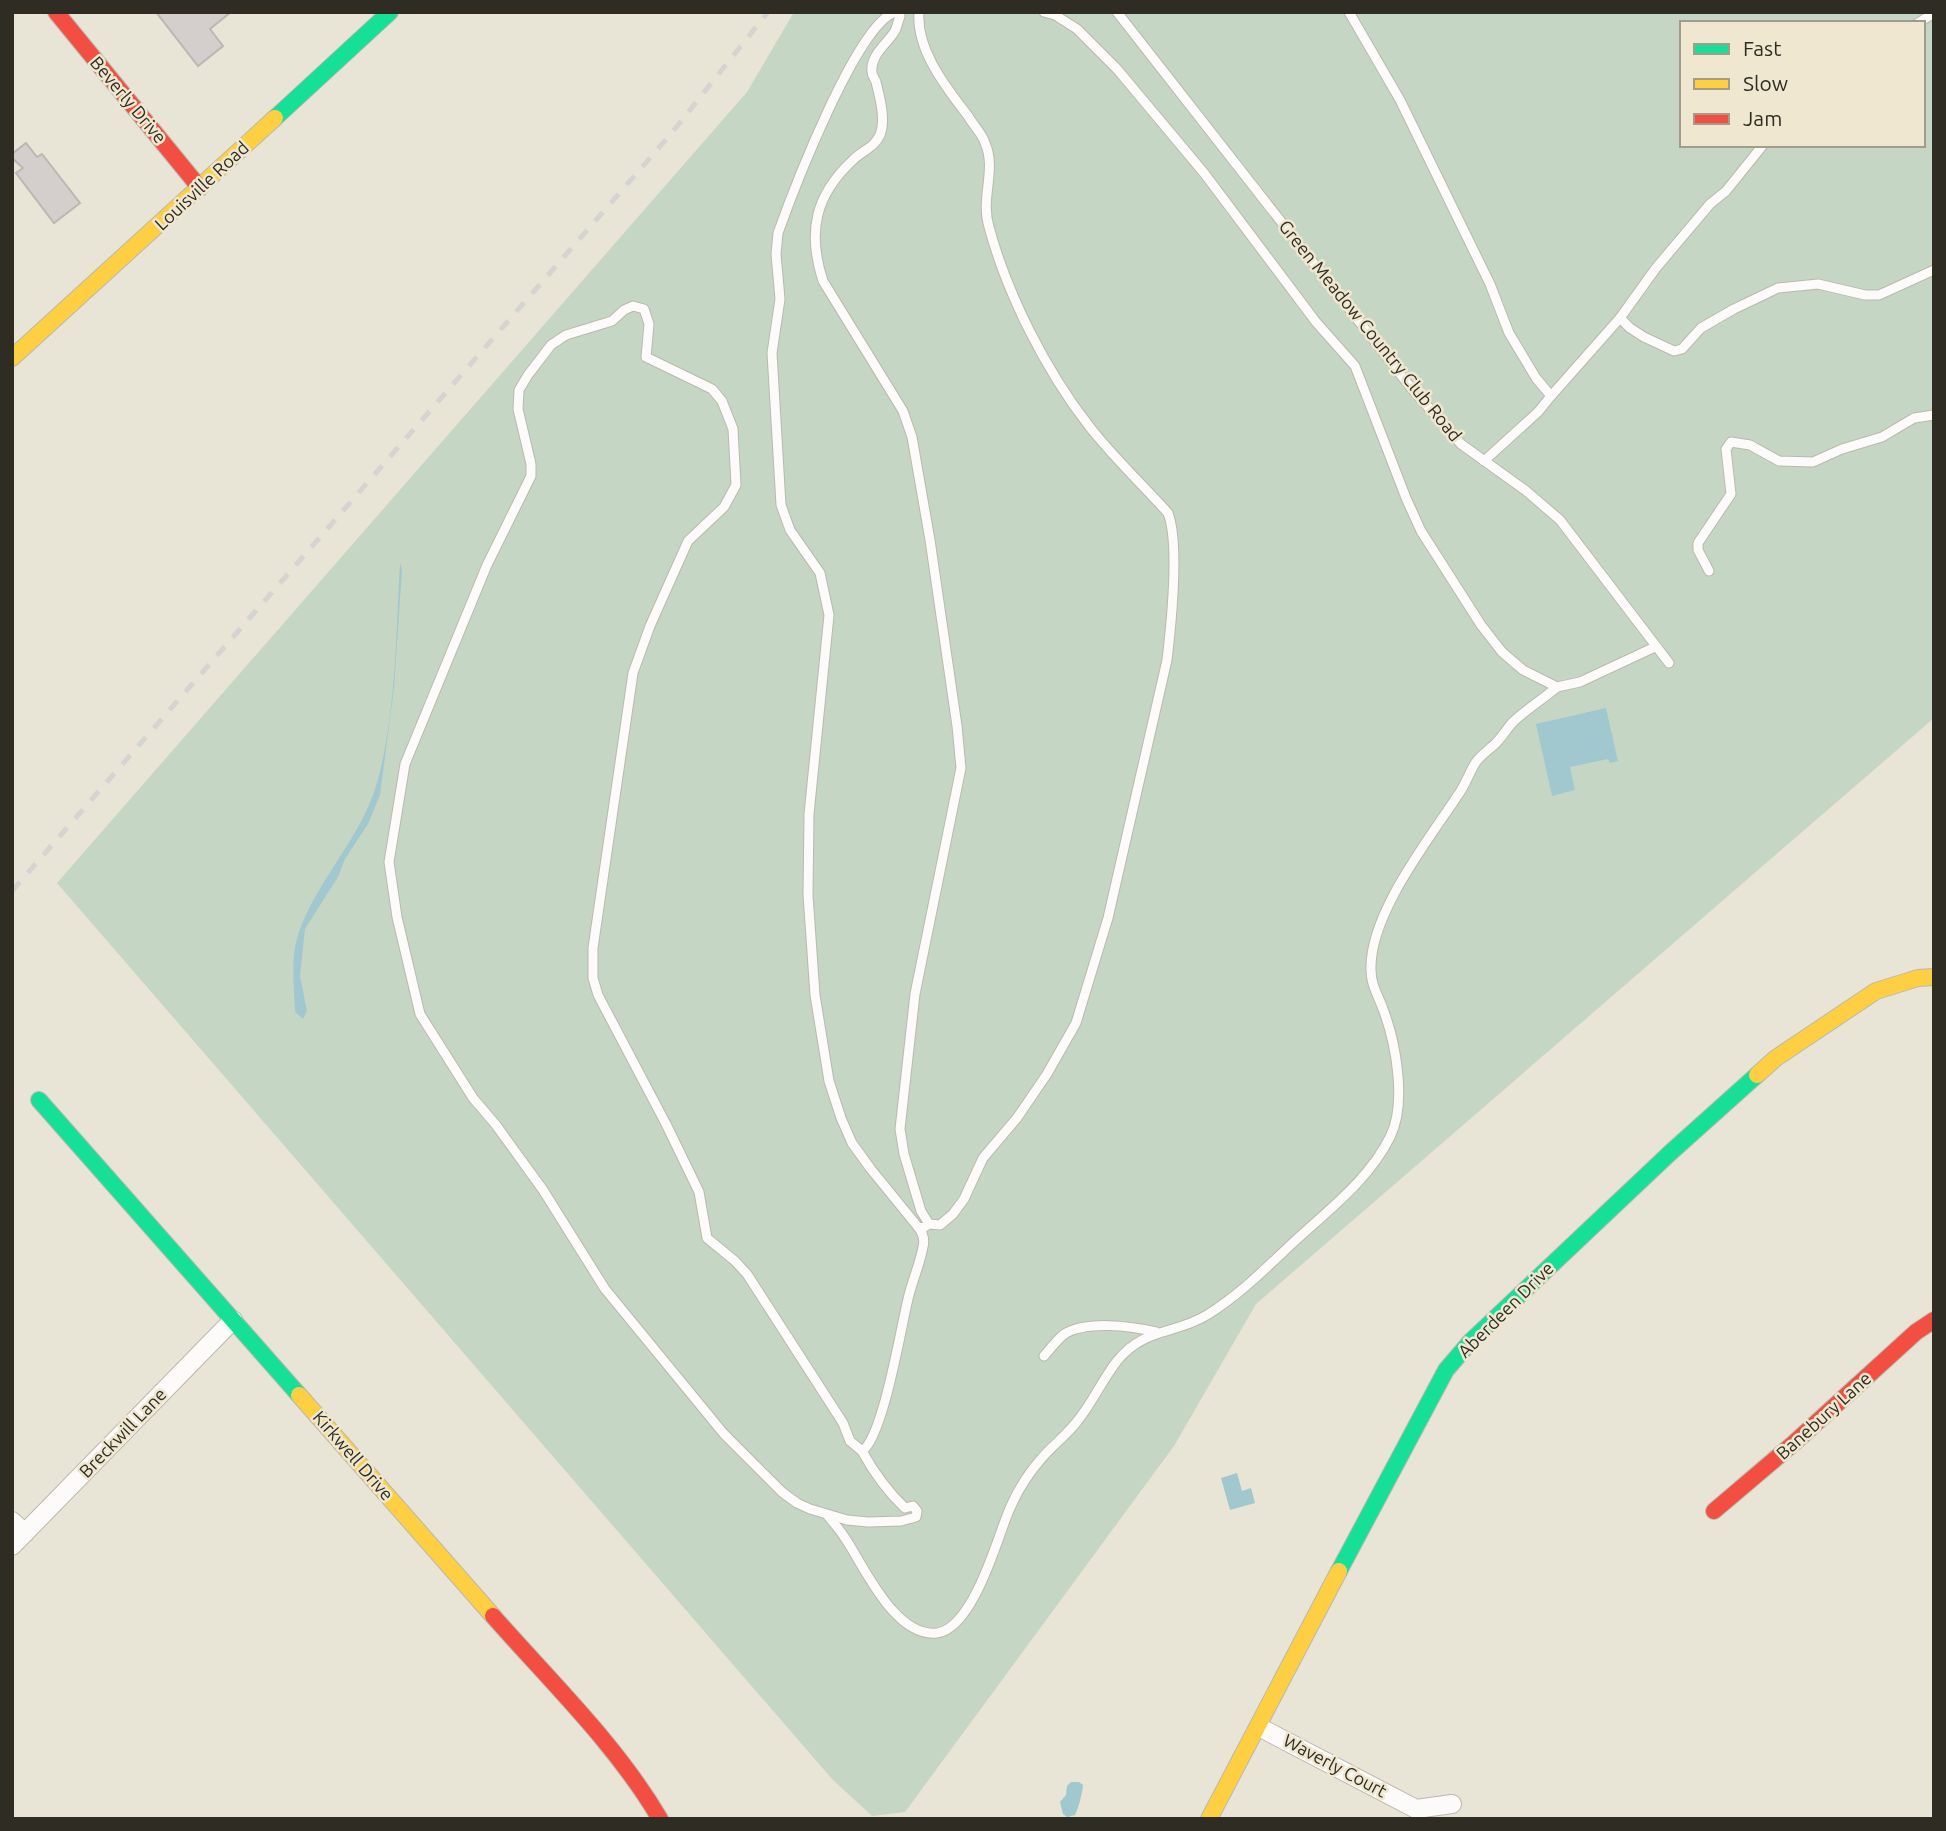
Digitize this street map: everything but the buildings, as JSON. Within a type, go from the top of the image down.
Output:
[{"type":"street","name":"Beverly Drive","points":[[56,12],[200,188]]},
{"type":"street","name":"Louisville Road","points":[[12,358],[390,12]]},
{"type":"street","name":"Aberdeen Drive","points":[[1209,1819],[1259,1727],[1327,1590],[1446,1370],[1471,1341],[1776,1058],[1876,991],[1918,978],[1934,977]]},
{"type":"street","name":"Kirkwell Drive","points":[[38,1100],[610,1749],[641,1787],[660,1819]]},
{"type":"street","name":"Breckwill Lane","points":[[16,1533],[233,1320]]},
{"type":"street","name":"Banebury Lane","points":[[1714,1511],[1794,1443],[1916,1332],[1934,1320]]},
{"type":"street","name":"Waverly Court","points":[[1259,1727],[1416,1809],[1452,1804]]},
{"type":"lane","points":[[862,1451],[869,1447],[878,1423],[908,1297],[924,1245],[923,1234],[852,1143],[841,1118],[824,1054],[813,967],[808,868],[809,814],[829,615],[820,573],[790,530],[781,505],[772,353],[780,299],[776,254],[778,233],[846,73],[880,21],[889,13],[896,12],[900,16],[895,30],[876,54],[872,72],[883,120],[881,133],[874,146],[858,155],[841,171],[824,195],[816,218],[814,241],[823,281],[903,411],[912,437],[957,726],[961,768],[915,994],[900,1129],[904,1154],[921,1211],[929,1224]]},
{"type":"lane","points":[[918,1227],[940,1225],[953,1214],[964,1199],[983,1158],[1017,1118],[1047,1074],[1076,1023],[1108,918],[1167,660],[1173,568],[1172,523],[1168,513],[1088,425],[1022,317],[988,224],[984,204],[990,166],[985,140],[923,46],[918,27],[919,12]]},
{"type":"lane","points":[[1044,12],[1055,15],[1077,29],[1117,69],[1204,173],[1316,322],[1355,366],[1421,531],[1481,625],[1502,652],[1523,670],[1557,687]]},
{"type":"lane","name":"Green Meadow Country Club Road","points":[[1117,12],[1412,389],[1461,444],[1525,490],[1560,520],[1669,663]]},
{"type":"lane","points":[[1349,12],[1400,100],[1490,284],[1510,333],[1536,378],[1551,396]]},
{"type":"lane","points":[[1484,461],[1538,412],[1620,318],[1656,268],[1710,204],[1726,191],[1761,147]]},
{"type":"lane","points":[[1620,318],[1644,337],[1674,351],[1682,349],[1701,328],[1778,288],[1818,284],[1865,295],[1879,295],[1934,270]]},
{"type":"lane","points":[[633,306],[644,309],[649,324],[646,357],[712,389],[722,401],[733,429],[737,472],[736,485],[724,507],[688,541],[650,626],[633,673],[593,948],[593,978],[607,1014],[699,1192],[707,1238],[747,1274],[843,1423],[850,1441],[862,1451],[879,1480],[905,1508],[913,1506],[917,1511],[916,1517],[901,1521],[847,1520],[797,1503],[734,1443],[669,1370],[605,1289],[543,1190],[473,1098],[420,1014],[397,917],[389,862],[405,764],[487,565],[531,475],[531,464],[517,409],[519,390],[551,345],[566,335],[612,321],[633,306]]},
{"type":"lane","points":[[1709,571],[1698,550],[1698,543],[1731,494],[1726,449],[1731,442],[1750,445],[1779,461],[1813,462],[1882,436],[1914,418],[1934,415]]},
{"type":"lane","points":[[827,1515],[846,1539],[883,1600],[900,1618],[916,1629],[938,1633],[949,1629],[959,1620],[976,1592],[1015,1496],[1040,1460],[1077,1422],[1117,1362],[1134,1344],[1157,1333],[1187,1325],[1226,1302],[1342,1198],[1378,1160],[1393,1133],[1399,1087],[1390,1032],[1384,1009],[1373,986],[1371,967],[1374,942],[1388,908],[1426,840],[1461,791],[1477,760],[1500,739],[1512,723],[1557,687],[1580,682],[1655,647]]},
{"type":"lane","points":[[1044,1356],[1064,1335],[1075,1331],[1110,1324],[1157,1333]]},
{"type":"green space","points":[[794,12],[1934,12],[1934,718],[1256,1304],[1174,1446],[905,1812],[872,1816],[832,1779],[57,883],[747,92]]},
{"type":"water","points":[[400,563],[402,570],[394,688],[380,795],[368,824],[305,929],[300,976],[307,1011],[303,1019],[295,1012],[293,982],[294,952],[299,932],[316,895],[360,824],[376,786],[383,760],[394,676]]},
{"type":"water","points":[[1606,708],[1618,761],[1610,763],[1608,759],[1570,767],[1575,790],[1552,796],[1536,724]]},
{"type":"water","points":[[1237,1473],[1242,1491],[1251,1488],[1255,1503],[1230,1510],[1221,1478]]},
{"type":"water","points":[[1071,1782],[1083,1785],[1075,1815],[1067,1817],[1063,1814],[1060,1802]]},
{"type":"railway","points":[[12,891],[670,135],[768,12]]},
{"type":"traffic: fast","points":[[275,118],[390,12]]},
{"type":"traffic: fast","points":[[1339,1571],[1446,1370],[1471,1341],[1670,1153],[1757,1075]]},
{"type":"traffic: fast","points":[[39,1100],[299,1395]]},
{"type":"traffic: slow","points":[[12,358],[275,118]]},
{"type":"traffic: slow","points":[[1757,1075],[1776,1058],[1876,991],[1918,978],[1934,977]]},
{"type":"traffic: slow","points":[[299,1395],[493,1616]]},
{"type":"traffic: slow","points":[[1209,1819],[1339,1571]]},
{"type":"traffic: jam","points":[[56,12],[200,188]]},
{"type":"traffic: jam","points":[[1714,1511],[1794,1443],[1916,1332],[1934,1320]]},
{"type":"traffic: jam","points":[[493,1616],[603,1739],[643,1791],[660,1819]]}]
